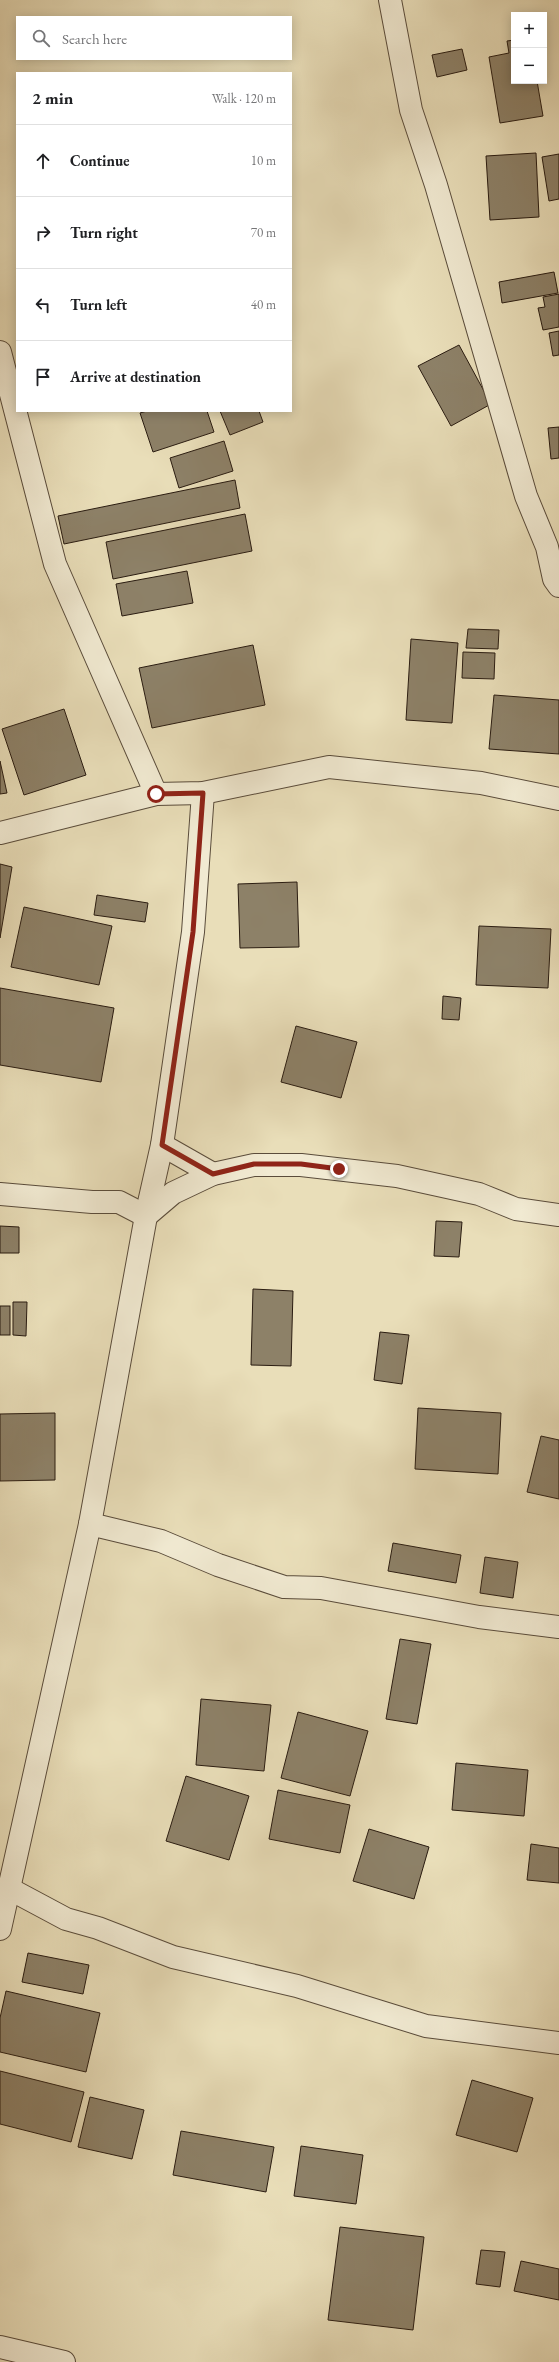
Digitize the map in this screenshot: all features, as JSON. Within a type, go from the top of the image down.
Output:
[{"type":"street","points":[[390,0],[411,110],[436,185],[526,496],[547,546],[554,579],[559,586]]},
{"type":"street","points":[[0,352],[55,564],[156,794]]},
{"type":"street","points":[[0,833],[156,794],[203,793],[329,766],[481,783],[559,799]]},
{"type":"street","points":[[0,1930],[8,1888],[90,1524],[146,1216],[162,1145],[193,932],[203,793]]},
{"type":"street","points":[[162,1145],[213,1174]]},
{"type":"street","points":[[146,1216],[173,1193],[213,1174],[254,1164],[301,1164],[397,1176],[479,1194],[516,1209],[559,1215]]},
{"type":"street","points":[[0,1194],[92,1202],[119,1202],[146,1216]]},
{"type":"street","points":[[90,1524],[162,1541],[218,1565],[284,1587],[321,1588],[479,1617],[559,1627]]},
{"type":"street","points":[[8,1888],[66,1919],[98,1928],[173,1957],[297,1986],[426,2026],[559,2043]]},
{"type":"street","points":[[0,2347],[64,2362]]},
{"type":"building","points":[[511,40],[511,84],[538,84],[543,116],[500,123],[489,57],[509,53],[507,41]]},
{"type":"building","points":[[462,49],[467,70],[437,77],[432,55]]},
{"type":"building","points":[[536,153],[539,217],[490,220],[486,156]]},
{"type":"building","points":[[559,154],[559,199],[549,201],[542,157]]},
{"type":"building","points":[[554,272],[558,293],[502,303],[499,282]]},
{"type":"building","points":[[559,294],[559,327],[543,330],[538,308],[545,307],[543,297]]},
{"type":"building","points":[[559,331],[559,355],[553,356],[549,333]]},
{"type":"building","points":[[459,345],[491,404],[451,426],[418,366]]},
{"type":"building","points":[[207,412],[214,432],[153,452],[140,413]]},
{"type":"building","points":[[220,412],[259,412],[263,422],[230,435]]},
{"type":"building","points":[[559,427],[559,458],[551,459],[548,428]]},
{"type":"building","points":[[224,441],[233,471],[179,488],[170,458]]},
{"type":"building","points":[[235,480],[240,508],[64,544],[58,516]]},
{"type":"building","points":[[245,514],[252,551],[113,579],[106,542]]},
{"type":"building","points":[[187,571],[193,603],[122,616],[116,584]]},
{"type":"building","points":[[468,629],[499,630],[498,649],[466,648]]},
{"type":"building","points":[[411,639],[458,643],[452,723],[406,720]]},
{"type":"building","points":[[253,645],[265,705],[152,728],[139,668]]},
{"type":"building","points":[[463,652],[495,653],[494,679],[462,678]]},
{"type":"building","points":[[494,695],[559,700],[559,754],[489,749]]},
{"type":"building","points":[[64,709],[86,775],[24,795],[2,729]]},
{"type":"building","points":[[0,761],[7,793],[0,794]]},
{"type":"building","points":[[0,864],[12,867],[0,938]]},
{"type":"building","points":[[297,882],[299,947],[240,948],[238,884]]},
{"type":"building","points":[[97,895],[148,903],[145,922],[94,915]]},
{"type":"building","points":[[24,907],[112,926],[99,985],[11,967]]},
{"type":"building","points":[[479,926],[551,929],[548,988],[476,985]]},
{"type":"building","points":[[0,988],[114,1008],[101,1082],[0,1065]]},
{"type":"building","points":[[443,996],[461,998],[459,1020],[442,1019]]},
{"type":"building","points":[[296,1026],[357,1042],[341,1098],[281,1082]]},
{"type":"building","points":[[436,1221],[462,1222],[459,1257],[434,1256]]},
{"type":"building","points":[[0,1226],[19,1227],[19,1253],[0,1253]]},
{"type":"building","points":[[253,1289],[293,1291],[291,1366],[251,1365]]},
{"type":"building","points":[[13,1302],[27,1302],[26,1336],[13,1335]]},
{"type":"building","points":[[0,1306],[10,1306],[10,1335],[0,1335]]},
{"type":"building","points":[[380,1332],[409,1335],[402,1384],[374,1380]]},
{"type":"building","points":[[418,1408],[501,1413],[498,1474],[415,1469]]},
{"type":"building","points":[[55,1413],[55,1480],[0,1481],[0,1414]]},
{"type":"building","points":[[541,1436],[559,1440],[559,1499],[527,1492]]},
{"type":"building","points":[[393,1543],[461,1555],[456,1583],[388,1571]]},
{"type":"building","points":[[485,1557],[518,1562],[513,1598],[480,1593]]},
{"type":"building","points":[[400,1639],[431,1644],[417,1724],[386,1719]]},
{"type":"building","points":[[201,1699],[271,1705],[264,1771],[196,1765]]},
{"type":"building","points":[[298,1712],[368,1731],[350,1796],[281,1778]]},
{"type":"building","points":[[456,1763],[528,1770],[524,1816],[452,1810]]},
{"type":"building","points":[[186,1776],[249,1796],[229,1860],[166,1841]]},
{"type":"building","points":[[278,1790],[350,1805],[340,1853],[269,1839]]},
{"type":"building","points":[[369,1829],[429,1847],[414,1899],[353,1881]]},
{"type":"building","points":[[531,1844],[559,1848],[559,1883],[527,1880]]},
{"type":"building","points":[[28,1953],[89,1965],[83,1994],[22,1982]]},
{"type":"building","points":[[6,1991],[100,2013],[86,2072],[0,2052],[0,2018]]},
{"type":"building","points":[[0,2071],[84,2092],[71,2142],[0,2124]]},
{"type":"building","points":[[472,2080],[533,2098],[517,2152],[456,2135]]},
{"type":"building","points":[[90,2097],[144,2110],[132,2159],[78,2147]]},
{"type":"building","points":[[181,2131],[274,2147],[266,2192],[173,2175]]},
{"type":"building","points":[[301,2146],[363,2155],[356,2204],[294,2196]]},
{"type":"building","points":[[340,2227],[424,2237],[413,2330],[328,2320]]},
{"type":"building","points":[[481,2250],[505,2252],[500,2287],[476,2284]]},
{"type":"building","points":[[521,2261],[559,2269],[559,2300],[514,2291]]},
{"type":"route","points":[[156,794],[203,793],[193,932],[162,1145],[213,1174],[254,1164],[301,1164],[339,1169]]}]
